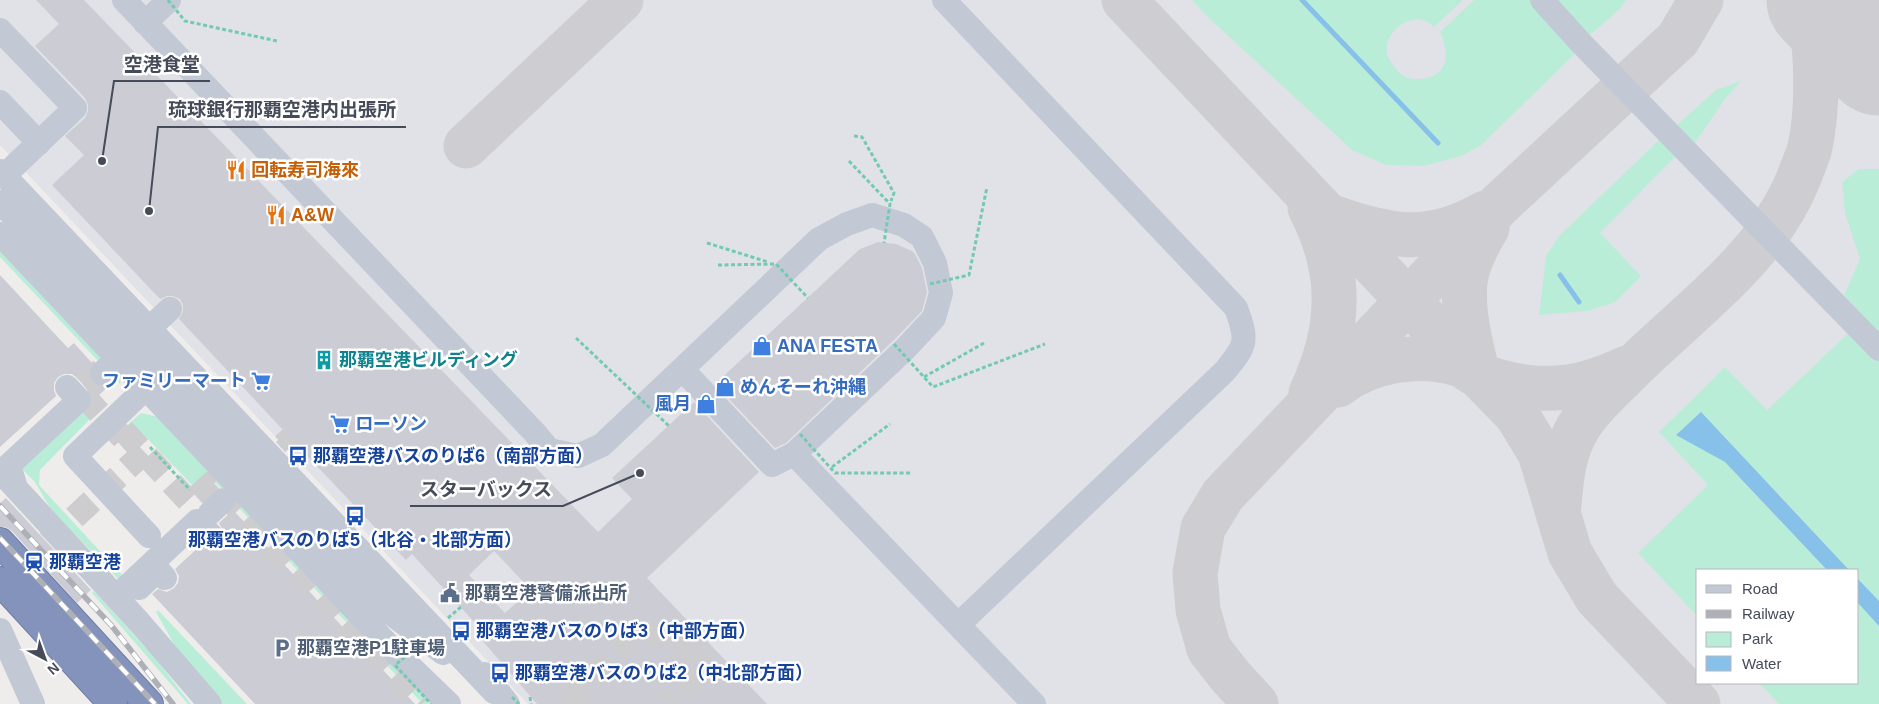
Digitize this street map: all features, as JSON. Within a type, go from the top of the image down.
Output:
[{"type":"highway","points":[[0,542],[149,704]]},
{"type":"highway","points":[[0,581],[112,704]]},
{"type":"street","points":[[124,0],[549,450],[578,456],[602,445],[682,369],[819,239],[847,224],[872,215],[904,225],[922,237],[935,263],[940,293],[934,318],[905,349],[772,465],[682,369]]},
{"type":"street","points":[[145,22],[168,0]]},
{"type":"street","points":[[944,0],[1236,308],[1244,331],[1242,350],[1225,370],[958,625]]},
{"type":"street","points":[[1542,0],[1587,49],[1879,349]]},
{"type":"street","points":[[0,30],[75,108],[39,143],[3,169],[502,700]]},
{"type":"street","points":[[0,102],[39,143]]},
{"type":"street","points":[[0,202],[389,612],[502,700]]},
{"type":"street","points":[[0,234],[395,652],[449,704]]},
{"type":"street","points":[[102,373],[170,309]]},
{"type":"street","points":[[16,488],[9,465],[78,400],[67,387]]},
{"type":"street","points":[[146,388],[75,456],[149,536]]},
{"type":"street","points":[[0,464],[40,426],[32,417]]},
{"type":"street","points":[[797,444],[958,625],[1034,704]]},
{"type":"street","points":[[0,471],[140,623],[210,704]]},
{"type":"street","points":[[116,597],[197,521],[215,516]]},
{"type":"street","points":[[140,623],[137,610],[128,598],[158,570],[165,578]]},
{"type":"street","points":[[2,636],[34,704]]},
{"type":"path","points":[[168,0],[185,21],[277,41]]},
{"type":"path","points":[[854,136],[862,137],[894,193],[890,204],[884,243]]},
{"type":"path","points":[[849,161],[890,204]]},
{"type":"path","points":[[930,284],[969,275],[987,187]]},
{"type":"path","points":[[707,243],[776,264],[808,298]]},
{"type":"path","points":[[718,265],[776,264]]},
{"type":"path","points":[[576,338],[669,426]]},
{"type":"path","points":[[924,377],[984,342]]},
{"type":"path","points":[[894,344],[933,387],[1045,344]]},
{"type":"path","points":[[830,468],[890,424]]},
{"type":"path","points":[[797,444],[834,473],[911,473]]},
{"type":"path","points":[[150,447],[190,490]]},
{"type":"path","points":[[530,697],[531,704]]},
{"type":"shaded area","points":[[0,0],[1879,0],[1879,704],[528,704],[0,145]]},
{"type":"green space","points":[[1192,0],[1463,0],[1434,27],[1426,21],[1408,21],[1393,32],[1388,40],[1387,50],[1389,59],[1401,74],[1412,79],[1429,77],[1441,69],[1446,56],[1440,32],[1474,0],[1535,0],[1580,49],[1480,146],[1461,156],[1424,166],[1386,165],[1352,150],[1212,21]]},
{"type":"green space","points":[[1548,0],[1626,0],[1620,9],[1584,40]]},
{"type":"green space","points":[[1741,81],[1725,99],[1690,150],[1670,131],[1716,90]]},
{"type":"green space","points":[[1661,138],[1677,155],[1600,233],[1641,276],[1615,302],[1588,311],[1539,315],[1546,256],[1559,236]]},
{"type":"green space","points":[[1859,169],[1879,169],[1879,333],[1844,295],[1860,259],[1845,213],[1842,182]]},
{"type":"green space","points":[[0,247],[118,374],[121,380],[120,384],[0,257]]},
{"type":"green space","points":[[1855,327],[1879,353],[1879,704],[1779,704],[1760,684],[1859,684],[1859,569],[1696,569],[1696,615],[1638,553],[1708,485],[1659,432],[1725,367],[1767,410]]},
{"type":"green space","points":[[81,404],[93,416],[40,470],[39,485],[122,575],[119,580],[52,511],[35,482],[22,469]]},
{"type":"green space","points":[[141,413],[162,419],[432,704],[423,704],[208,475],[194,487],[146,437],[139,444],[124,428]]},
{"type":"green space","points":[[94,591],[154,657],[191,704],[188,704],[92,593]]},
{"type":"green space","points":[[158,610],[247,704],[223,704],[175,646],[156,612]]},
{"type":"water","points":[[1701,412],[1848,569],[1826,569],[1725,462],[1676,435]]},
{"type":"water","points":[[1859,580],[1879,601],[1879,626],[1859,604]]},
{"type":"building","name":"那覇空港ビルディング","points":[[36,0],[84,0],[598,532],[632,499],[612,478],[694,402],[759,472],[647,578],[767,704],[537,704],[481,639],[486,635],[412,554],[406,560],[295,443],[285,452],[276,442],[286,433],[179,319],[183,312],[183,305],[180,299],[167,296],[160,299],[52,185],[84,155],[65,136],[85,118],[88,111],[85,98],[35,46],[59,24]],"holes":[[[494,551],[531,590],[505,613],[469,575]]]},
{"type":"building","points":[[878,242],[896,244],[915,254],[922,268],[927,292],[922,311],[786,443],[775,448],[715,384],[860,249]]},
{"type":"building","points":[[0,275],[68,348],[74,343],[92,363],[89,376],[92,383],[99,386],[111,384],[98,396],[91,395],[80,381],[80,376],[77,378],[72,374],[64,374],[58,377],[54,383],[56,396],[0,447]]},
{"type":"building","points":[[6,498],[91,590],[77,603],[12,531],[5,527],[0,527],[0,503]]},
{"type":"building","name":"那覇空港P1駐車場","points":[[233,510],[415,704],[255,704],[152,594],[158,589],[167,592],[174,588],[178,583],[179,576],[175,569],[201,545],[207,548],[214,548],[221,544],[224,539],[224,532],[219,523]]},
{"type":"waterway","points":[[1302,0],[1438,143]]},
{"type":"waterway","points":[[1560,275],[1579,302]]},
{"type":"taxiway","points":[[466,146],[621,0]]},
{"type":"taxiway","points":[[1124,0],[1517,415],[1540,453],[1570,553],[1597,598],[1698,704]]},
{"type":"taxiway","points":[[1256,704],[1209,649],[1198,610],[1195,573],[1203,528],[1223,495],[1500,204],[1678,39],[1701,0]]},
{"type":"taxiway","points":[[1559,505],[1562,474],[1567,454],[1574,435],[1583,419],[1646,354],[1722,285],[1767,234],[1785,206],[1807,157],[1813,129],[1816,74],[1814,36],[1809,0]]},
{"type":"taxiway","points":[[1844,23],[1868,32],[1879,33]]},
{"type":"taxiway","points":[[1310,208],[1321,231],[1328,254],[1333,277],[1334,300],[1333,323],[1328,346],[1311,393]]},
{"type":"taxiway","points":[[1329,216],[1370,229],[1407,235],[1445,230],[1485,213]]},
{"type":"taxiway","points":[[1478,375],[1470,341],[1464,294],[1468,268],[1487,228]]},
{"type":"taxiway","points":[[1338,385],[1365,369],[1380,364],[1412,359],[1443,360],[1461,365],[1475,374],[1491,379],[1534,388],[1571,387],[1604,378],[1627,368]]},
{"type":"runway","points":[[1822,0],[1879,60]]},
{"type":"tunnel","points":[[102,369],[80,392],[123,438]]},
{"type":"tunnel","points":[[123,430],[190,503],[213,482],[422,704]]},
{"type":"tunnel","points":[[257,470],[291,438]]},
{"type":"tunnel","points":[[48,542],[150,447]]},
{"type":"tunnel","points":[[567,704],[633,639],[673,633],[697,658],[691,682],[667,704]]},
{"type":"railway","points":[[0,506],[111,625],[173,704]]},
{"type":"railway","points":[[0,538],[155,704]]},
{"type":"place","name":"空港食堂","points":[[102,161]]},
{"type":"place","name":"回転寿司海來","points":[[236,170]]},
{"type":"place","name":"琉球銀行那覇空港内出張所","points":[[149,211]]},
{"type":"place","name":"A&W","points":[[276,215]]},
{"type":"place","name":"ANA FESTA","points":[[762,346]]},
{"type":"place","name":"那覇空港ビルディング","points":[[324,360]]},
{"type":"place","name":"ファミリーマート","points":[[261,381]]},
{"type":"place","name":"めんそーれ沖縄","points":[[725,387]]},
{"type":"place","name":"風月","points":[[706,404]]},
{"type":"place","name":"ローソン","points":[[340,424]]},
{"type":"place","name":"那覇空港バスのりば6（南部方面）","points":[[298,456]]},
{"type":"place","name":"スターバックス","points":[[640,473]]},
{"type":"place","name":"那覇空港バスのりば5（北谷・北部方面）","points":[[355,516]]},
{"type":"place","name":"那覇空港","points":[[34,562]]},
{"type":"place","name":"那覇空港警備派出所","points":[[450,593]]},
{"type":"place","name":"那覇空港バスのりば3（中部方面）","points":[[461,631]]},
{"type":"place","name":"那覇空港P1駐車場","points":[[282,648]]},
{"type":"place","name":"那覇空港バスのりば2（中北部方面）","points":[[500,673]]}]
